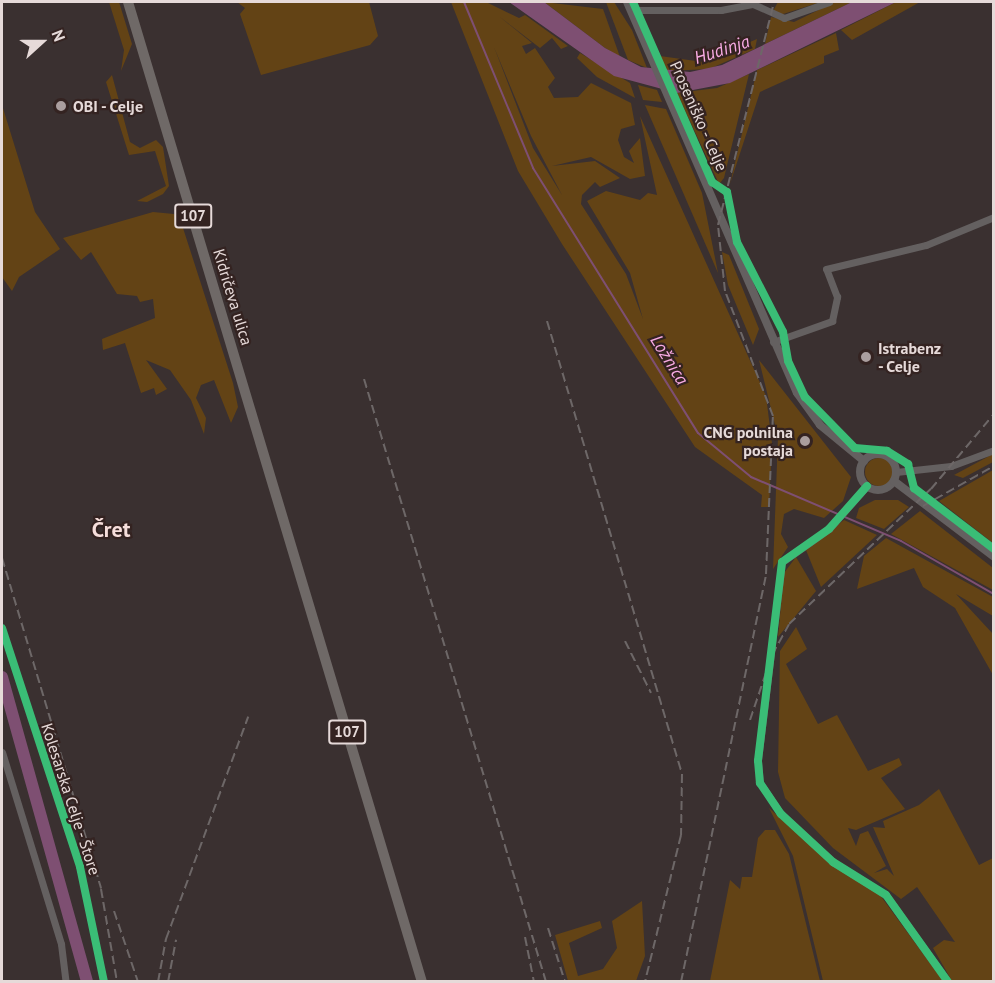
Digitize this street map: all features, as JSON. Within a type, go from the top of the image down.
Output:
[{"type":"main road","name":"Kidričeva ulica","points":[[128,2],[422,981]]},
{"type":"street","points":[[829,2],[784,18],[753,4],[721,10],[629,6],[773,342],[807,411],[864,462]]},
{"type":"street","points":[[773,342],[832,321],[837,297],[826,269],[926,245],[993,217]]},
{"type":"street","points":[[896,472],[951,466],[993,450]]},
{"type":"street","points":[[864,462],[886,456],[896,472],[894,482]]},
{"type":"street","points":[[864,462],[860,474],[867,486],[879,490],[894,482]]},
{"type":"street","points":[[894,482],[993,557]]},
{"type":"street","points":[[867,486],[829,529],[782,562],[758,761],[760,783],[781,814],[833,862],[886,895],[948,981]]},
{"type":"street","points":[[2,752],[61,944],[66,981]]},
{"type":"shaded area","points":[[109,2],[119,2],[132,44],[121,71],[124,50]]},
{"type":"shaded area","points":[[237,2],[369,2],[378,36],[370,45],[261,75],[240,14],[245,8]]},
{"type":"shaded area","points":[[451,2],[486,2],[519,18],[525,15],[568,46],[561,49],[552,38],[540,48],[500,17],[532,43],[522,46],[526,54],[535,48],[555,78],[548,87],[554,98],[578,97],[591,83],[631,103],[635,125],[621,129],[618,140],[624,157],[634,163],[629,151],[640,138],[645,176],[630,179],[591,157],[552,166],[595,161],[620,178],[600,187],[595,182],[582,195],[581,204],[626,274],[643,319],[630,273],[587,201],[606,191],[640,200],[648,193],[657,195],[640,116],[766,396],[772,443],[769,507],[761,507],[762,495],[695,447],[562,244],[518,171]],"holes":[[[494,47],[531,136],[562,195],[533,148]]]},
{"type":"shaded area","points":[[509,2],[544,2],[605,48],[641,67],[690,72],[722,65],[852,2],[896,2],[730,83],[677,93],[614,76]]},
{"type":"shaded area","points":[[544,2],[603,9],[620,57],[605,48]]},
{"type":"shaded area","points":[[606,2],[614,2],[632,30],[647,68],[628,60]]},
{"type":"shaded area","points":[[778,2],[821,2],[780,15],[773,11]]},
{"type":"shaded area","points":[[835,2],[852,2],[765,44],[771,17],[794,22]]},
{"type":"shaded area","points":[[896,2],[920,2],[852,40],[841,30]]},
{"type":"shaded area","points":[[836,33],[839,50],[824,56],[824,63],[760,92],[730,184],[757,70]]},
{"type":"shaded area","points":[[757,39],[755,49],[709,69],[667,71],[660,56],[703,62]]},
{"type":"shaded area","points":[[580,53],[630,83],[635,98],[597,77],[577,58]]},
{"type":"shaded area","points":[[749,74],[724,178],[719,184],[677,93],[717,88]]},
{"type":"shaded area","points":[[112,75],[130,142],[140,148],[156,140],[163,147],[169,186],[163,194],[147,202],[137,201],[166,186],[155,151],[129,155],[106,82]]},
{"type":"shaded area","points":[[638,85],[657,90],[662,102],[643,100]]},
{"type":"shaded area","points":[[2,105],[35,212],[60,249],[19,277],[12,291],[2,277]]},
{"type":"shaded area","points":[[645,105],[666,109],[702,193],[718,273]]},
{"type":"shaded area","points":[[153,212],[174,214],[183,228],[233,383],[238,407],[231,423],[214,380],[201,385],[196,398],[206,418],[204,434],[191,400],[170,370],[146,360],[167,389],[156,395],[154,388],[141,393],[125,343],[103,350],[102,339],[155,318],[153,299],[140,302],[137,296],[117,294],[91,252],[81,260],[63,238]]},
{"type":"shaded area","points":[[722,252],[729,255],[759,329],[753,345],[728,285]]},
{"type":"shaded area","points":[[759,360],[851,477],[843,501],[824,518],[794,509],[784,514],[781,534],[788,547],[773,569],[778,437]]},
{"type":"shaded area","points":[[993,454],[993,462],[963,478],[954,475]]},
{"type":"shaded area","points":[[879,458],[889,462],[893,472],[889,482],[879,486],[869,482],[865,472],[869,462]]},
{"type":"shaded area","points":[[993,470],[993,543],[939,501]]},
{"type":"shaded area","points":[[875,500],[898,500],[909,507],[884,529],[856,518],[859,508]]},
{"type":"shaded area","points":[[920,511],[993,568],[993,590],[891,534]]},
{"type":"shaded area","points":[[844,520],[877,535],[821,587],[806,550]]},
{"type":"shaded area","points":[[886,538],[993,597],[993,616],[956,594],[993,634],[993,675],[955,608],[923,587],[914,568],[857,589],[864,556]]},
{"type":"shaded area","points":[[796,557],[816,591],[778,637],[784,573]]},
{"type":"shaded area","points":[[796,627],[807,649],[786,664],[818,724],[837,715],[868,771],[899,758],[902,765],[881,778],[905,809],[856,830],[848,828],[856,846],[860,834],[868,831],[886,866],[874,873],[887,869],[894,876],[873,827],[885,828],[883,821],[919,805],[939,789],[979,865],[993,858],[993,981],[952,981],[933,948],[944,940],[955,942],[917,887],[901,899],[833,848],[785,798],[778,772],[780,651]]},
{"type":"shaded area","points":[[769,808],[832,865],[880,895],[943,981],[823,981],[793,856]]},
{"type":"shaded area","points":[[765,830],[775,830],[789,854],[820,981],[710,981],[730,880],[740,889],[742,877],[752,877],[758,838]]},
{"type":"shaded area","points":[[642,901],[645,956],[636,981],[568,981],[555,935],[600,921],[602,928],[569,943],[578,976],[603,969],[617,948],[612,921]]},
{"type":"waterway","name":"Ložnica","points":[[464,2],[533,168],[698,433],[751,477],[901,541],[994,594]]},
{"type":"waterway","points":[[2,677],[87,982]]},
{"type":"railway","points":[[681,982],[766,574],[773,416],[725,291],[718,225],[774,2]]},
{"type":"railway","points":[[547,321],[682,774],[681,835],[645,982]]},
{"type":"railway","points":[[364,379],[546,982]]},
{"type":"railway","points":[[750,720],[772,655],[789,624],[931,489],[994,414]]},
{"type":"railway","points":[[923,506],[994,466]]},
{"type":"railway","points":[[2,558],[101,889],[117,982]]},
{"type":"railway","points":[[625,641],[651,693]]},
{"type":"railway","points":[[158,982],[166,939],[248,717]]},
{"type":"railway","points":[[114,911],[138,982]]},
{"type":"railway","points":[[548,928],[565,982]]},
{"type":"railway","points":[[525,937],[534,982]]},
{"type":"railway","points":[[168,982],[176,940]]},
{"type":"cycle path","name":"Proseniško - Celje","points":[[633,2],[712,182],[727,192],[737,242],[783,332],[788,361],[805,397],[855,448],[887,451],[908,464],[914,488],[994,549]]},
{"type":"cycle path","points":[[867,486],[829,529],[782,562],[758,761],[760,783],[781,814],[833,862],[886,895],[948,982]]},
{"type":"cycle path","name":"Kolesarska Celje - Štore","points":[[2,628],[80,867],[104,982]]},
{"type":"place","name":"OBI - Celje","points":[[61,106]]},
{"type":"place","name":"Istrabenz - Celje","points":[[866,357]]},
{"type":"place","name":"CNG polnilna postaja","points":[[805,441]]},
{"type":"district","name":"Čret","points":[[111,530]]},
{"type":"water label","name":"Hudinja","points":[[722,50]]}]
